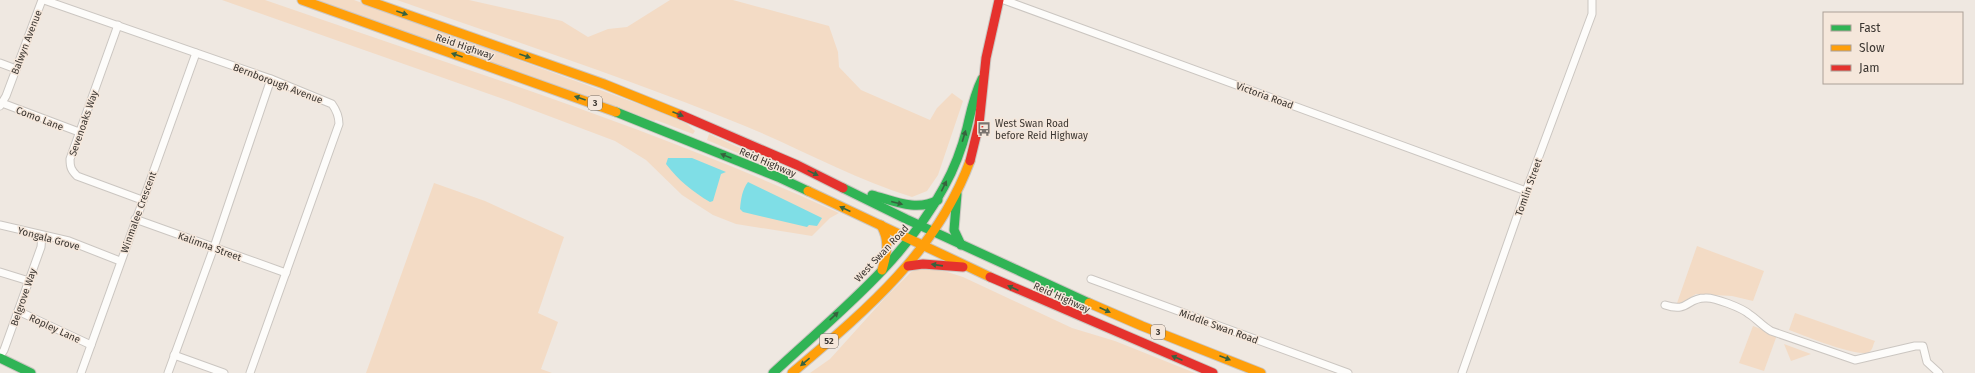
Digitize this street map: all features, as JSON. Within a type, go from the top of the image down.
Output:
[{"type":"main road","name":"Reid Highway","points":[[302,0],[597,104],[778,177],[966,267],[1213,373]]},
{"type":"main road","name":"Reid Highway","points":[[366,0],[604,84],[713,128],[796,165],[961,245],[1142,326],[1261,373]]},
{"type":"main road","name":"West Swan Road","points":[[792,373],[866,308],[908,266],[934,232],[956,194],[968,167],[978,133],[982,105],[983,76],[999,0]]},
{"type":"main road","name":"West Swan Road","points":[[773,373],[882,270],[921,226],[938,200],[956,160],[976,88],[983,76]]},
{"type":"main road","points":[[956,194],[954,230],[961,245]]},
{"type":"main road","points":[[859,195],[877,196],[891,202],[915,206],[929,205],[938,200]]},
{"type":"main road","points":[[880,226],[886,234],[889,244],[882,270]]},
{"type":"main road","points":[[908,266],[923,264],[948,267],[966,267]]},
{"type":"main road","points":[[0,357],[31,373]]},
{"type":"street","name":"Bernborough Avenue","points":[[43,0],[271,78],[332,104],[339,117],[339,124],[250,373]]},
{"type":"street","name":"Balwyn Avenue","points":[[1,105],[43,0]]},
{"type":"street","name":"Victoria Road","points":[[1004,0],[1526,191]]},
{"type":"street","name":"Tomlin Street","points":[[1462,373],[1526,191],[1592,14],[1592,0]]},
{"type":"street","name":"Sevenoaks Way","points":[[118,25],[70,159],[71,170],[77,176],[85,180],[142,200]]},
{"type":"street","name":"Winmalee Crescent","points":[[81,373],[135,218],[196,53]]},
{"type":"street","points":[[0,63],[16,69]]},
{"type":"street","points":[[168,373],[214,247],[271,78]]},
{"type":"street","name":"Como Lane","points":[[1,105],[79,132]]},
{"type":"street","name":"Kalimna Street","points":[[135,218],[286,272]]},
{"type":"street","name":"Yongala Grove","points":[[0,225],[42,236],[69,241],[120,261]]},
{"type":"street","name":"Belgrove Way","points":[[0,357],[4,350],[41,247],[42,236]]},
{"type":"street","points":[[0,272],[29,281]]},
{"type":"street","name":"Middle Swan Road","points":[[1091,279],[1348,373]]},
{"type":"street","points":[[1665,305],[1681,308],[1700,298],[1716,300],[1749,314],[1760,325],[1771,331],[1855,360],[1915,346],[1923,346],[1927,362],[1939,373]]},
{"type":"street","name":"Ropley Lane","points":[[18,311],[91,345]]},
{"type":"street","points":[[174,355],[224,373]]},
{"type":"shaded area","points":[[222,0],[265,0],[482,74],[698,153],[839,213],[830,218],[812,236],[736,224],[713,215],[682,195],[646,160],[615,141],[509,101]]},
{"type":"shaded area","points":[[314,0],[354,0],[655,110],[686,123],[695,131],[693,134],[656,120],[654,121]]},
{"type":"shaded area","points":[[397,0],[469,0],[562,21],[588,37],[608,29],[627,27],[670,0],[733,0],[829,26],[838,52],[839,67],[861,90],[930,120],[937,108],[952,93],[963,101],[938,175],[927,191],[912,197],[869,182],[766,135],[702,109],[572,61]]},
{"type":"shaded area","points":[[709,134],[787,169],[785,173],[707,140]]},
{"type":"shaded area","points":[[434,183],[485,201],[564,237],[538,313],[558,322],[541,369],[552,373],[366,373]]},
{"type":"shaded area","points":[[1697,246],[1764,271],[1753,301],[1732,296],[1696,294],[1676,306]]},
{"type":"shaded area","points":[[918,268],[941,270],[963,277],[1072,328],[1115,341],[1195,373],[810,373],[830,359],[885,298],[911,272]]},
{"type":"shaded area","points":[[1795,313],[1875,341],[1869,352],[1863,353],[1830,345],[1789,330]]},
{"type":"shaded area","points":[[1753,326],[1777,335],[1764,371],[1739,363]]},
{"type":"shaded area","points":[[1784,344],[1811,354],[1791,361]]},
{"type":"water","points":[[668,158],[692,158],[726,172],[721,174],[713,201],[710,202],[692,190],[681,180],[666,164]]},
{"type":"water","points":[[748,182],[822,218],[817,226],[809,225],[807,227],[743,212],[740,209],[741,198],[744,188]]},
{"type":"traffic: fast","points":[[773,373],[866,287],[909,240],[928,214],[951,173],[965,136],[975,97],[982,79]]},
{"type":"traffic: fast","points":[[616,112],[778,177],[808,191]]},
{"type":"traffic: fast","points":[[843,188],[906,219],[1089,303]]},
{"type":"traffic: fast","points":[[957,194],[954,230],[961,245]]},
{"type":"traffic: fast","points":[[872,195],[914,205],[922,205],[938,200]]},
{"type":"traffic: fast","points":[[0,358],[31,373]]},
{"type":"traffic: slow","points":[[302,0],[616,112]]},
{"type":"traffic: slow","points":[[366,0],[604,84],[681,115]]},
{"type":"traffic: slow","points":[[792,373],[871,303],[895,279],[918,252],[938,224],[956,194],[970,161]]},
{"type":"traffic: slow","points":[[808,191],[990,277]]},
{"type":"traffic: slow","points":[[881,225],[887,242],[882,270]]},
{"type":"traffic: slow","points":[[1089,303],[1142,326],[1261,373]]},
{"type":"traffic: jam","points":[[970,161],[979,124],[986,58],[999,0]]},
{"type":"traffic: jam","points":[[681,115],[797,165],[843,188]]},
{"type":"traffic: jam","points":[[908,266],[923,264],[963,267]]},
{"type":"traffic: jam","points":[[990,277],[1213,373]]},
{"type":"place","name":"West Swan Road before Reid Highway","points":[[984,129]]}]
